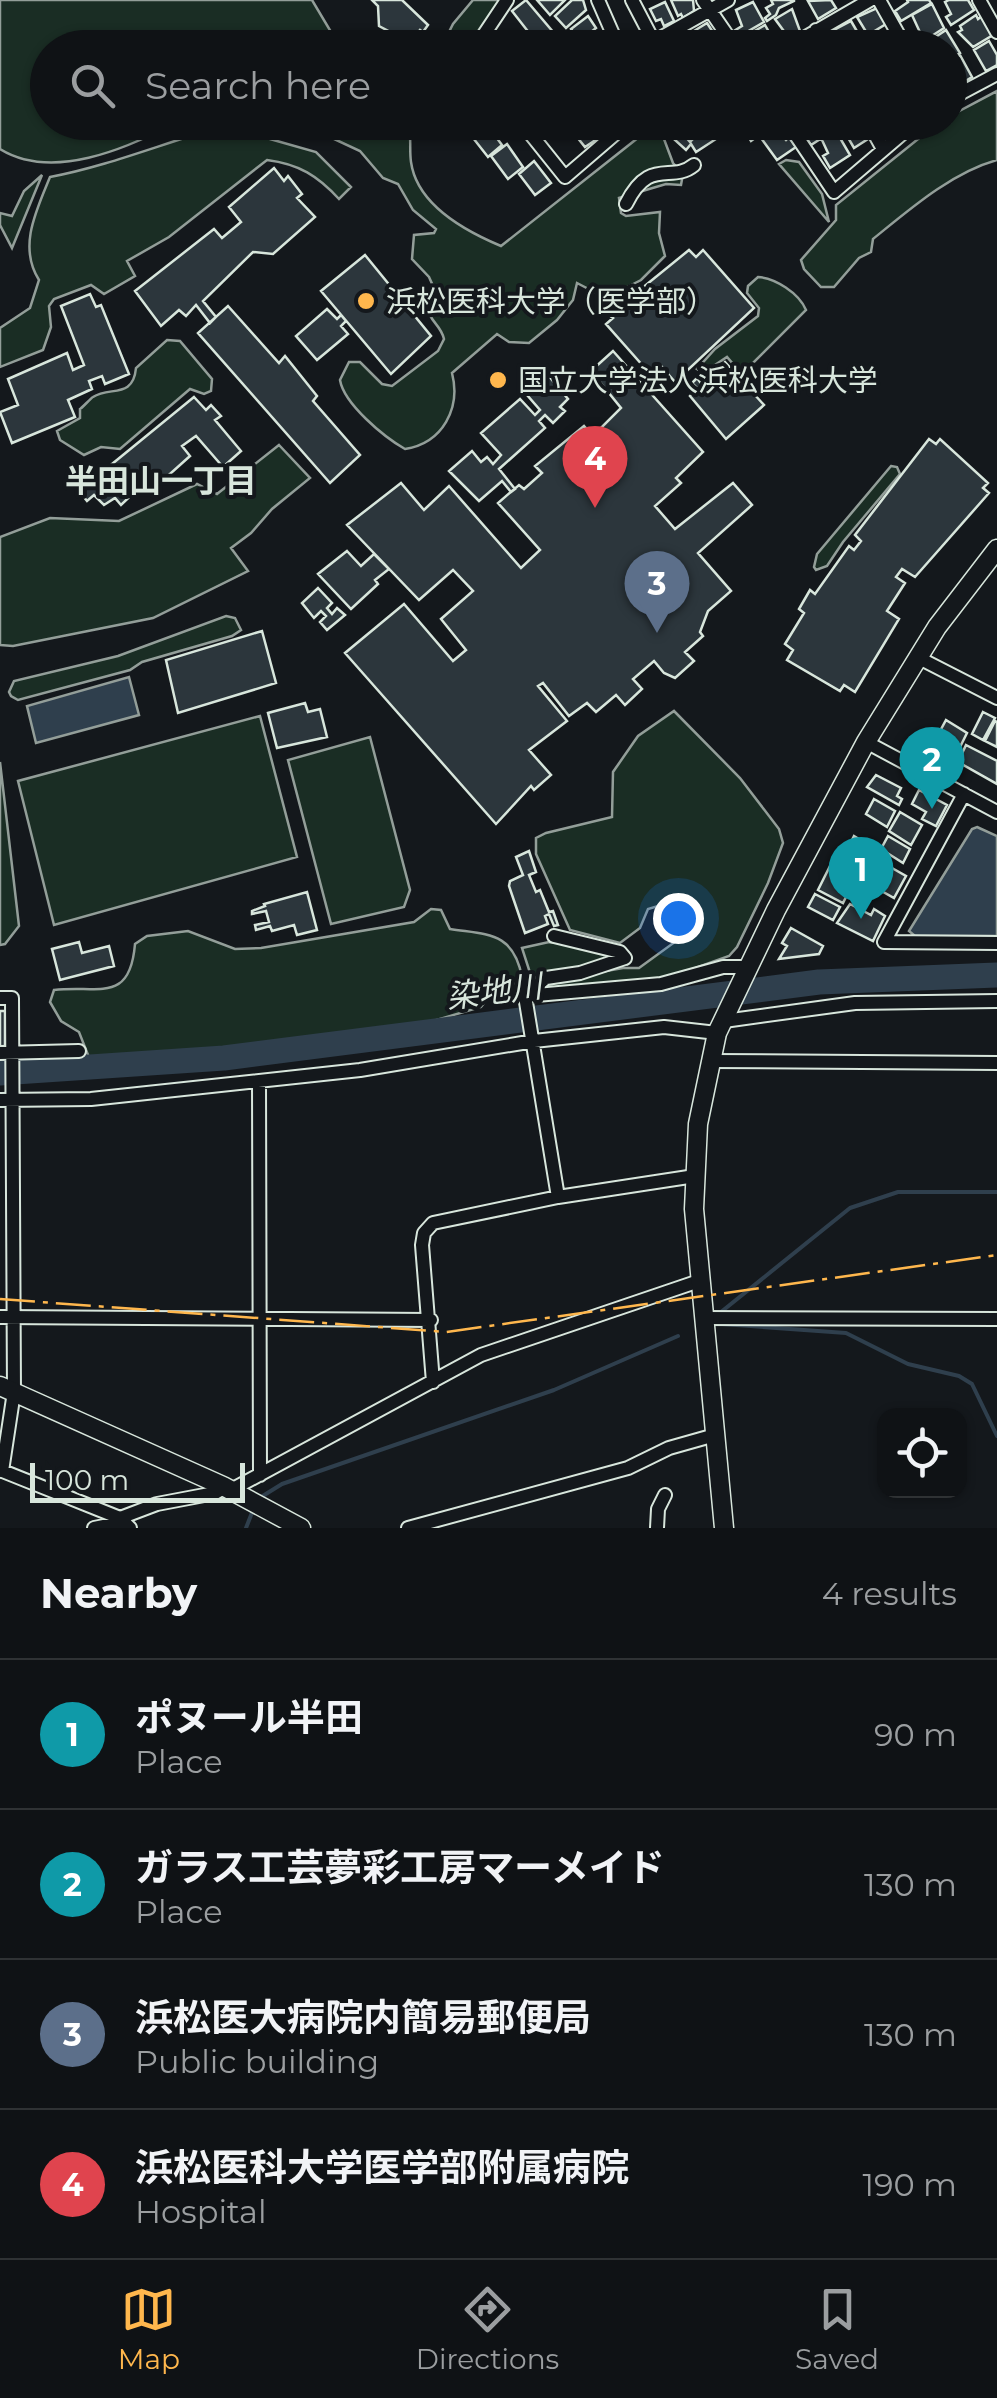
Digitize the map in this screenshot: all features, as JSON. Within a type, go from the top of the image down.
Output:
[{"type":"street","points":[[487,30],[508,0]]},
{"type":"street","points":[[598,0],[611,30]]},
{"type":"street","points":[[632,0],[648,30]]},
{"type":"street","points":[[674,30],[707,5],[728,0]]},
{"type":"street","points":[[816,30],[870,0]]},
{"type":"street","points":[[879,0],[896,30]]},
{"type":"street","points":[[979,0],[997,32]]},
{"type":"street","points":[[707,5],[724,30]]},
{"type":"street","points":[[967,91],[997,74]]},
{"type":"street","points":[[535,140],[565,177],[608,140]]},
{"type":"street","points":[[799,140],[834,192],[893,140]]},
{"type":"street","points":[[878,140],[883,148]]},
{"type":"street","points":[[626,204],[634,189],[656,172],[687,171],[694,165]]},
{"type":"street","points":[[724,1528],[699,1281],[695,1176],[698,1124],[711,1061],[723,1021],[747,968],[866,742],[917,657],[997,549]]},
{"type":"street","points":[[917,657],[997,698]]},
{"type":"street","points":[[866,742],[997,812]]},
{"type":"street","points":[[964,794],[884,942],[997,943]]},
{"type":"street","points":[[526,999],[546,978],[580,973],[626,958],[620,952],[554,936]]},
{"type":"street","points":[[529,980],[515,992],[526,999],[661,984],[723,967],[747,968]]},
{"type":"street","points":[[0,998],[12,998],[6,1053],[7,1389],[1,1470],[125,1523]]},
{"type":"street","points":[[526,999],[558,1197]]},
{"type":"street","points":[[7,1100],[91,1100],[360,1070],[534,1039],[723,1021],[856,1003],[997,1001]]},
{"type":"street","points":[[6,1053],[79,1051]]},
{"type":"street","points":[[711,1061],[997,1063]]},
{"type":"street","points":[[259,1081],[260,1475]]},
{"type":"street","points":[[433,1382],[431,1320],[422,1246],[424,1233],[433,1222],[558,1197],[695,1176]]},
{"type":"street","points":[[94,1528],[125,1523],[154,1505],[234,1492],[481,1355],[699,1281]]},
{"type":"street","points":[[6,1318],[431,1320]]},
{"type":"street","points":[[703,1318],[997,1319]]},
{"type":"street","points":[[7,1389],[234,1492],[301,1528]]},
{"type":"street","points":[[408,1528],[628,1468],[669,1448],[715,1435]]},
{"type":"street","points":[[657,1528],[658,1510],[665,1495]]},
{"type":"green space","points":[[0,0],[312,0],[330,30],[30,30],[30,140],[140,140],[65,162],[20,158],[0,149]]},
{"type":"green space","points":[[473,0],[501,0],[482,30],[450,30]]},
{"type":"green space","points":[[997,91],[997,160],[932,193],[873,239],[871,252],[859,258],[834,287],[821,287],[801,260],[836,220],[836,205],[917,140],[967,140],[967,107]]},
{"type":"green space","points":[[180,140],[274,140],[316,152],[351,187],[339,199],[307,172],[267,160],[169,237],[127,261],[135,276],[104,294],[91,285],[54,299],[49,306],[51,327],[43,350],[0,367],[0,328],[30,308],[39,280],[30,255],[31,229],[50,177]]},
{"type":"green space","points":[[336,140],[410,140],[415,177],[433,204],[458,224],[501,246],[635,140],[664,140],[673,163],[683,174],[681,185],[666,184],[619,198],[621,213],[626,216],[660,212],[659,233],[665,256],[641,280],[606,298],[577,283],[573,300],[557,320],[529,343],[509,342],[497,334],[452,373],[454,399],[439,432],[430,440],[405,449],[357,409],[340,380],[349,362],[360,362],[382,384],[392,386],[438,351],[444,339],[427,307],[438,297],[429,277],[412,259],[414,235],[434,233],[436,229],[413,210],[398,184],[383,178],[360,151]]},
{"type":"green space","points":[[786,160],[799,162],[822,194],[829,222],[779,164]]},
{"type":"green space","points":[[42,175],[12,248],[0,225],[0,213],[12,216],[24,191]]},
{"type":"green space","points":[[758,277],[786,288],[806,310],[747,369],[740,372],[727,357],[703,373],[697,369],[715,349],[758,316],[759,308],[747,293],[748,286]]},
{"type":"green space","points":[[167,340],[180,341],[212,379],[211,391],[204,394],[190,389],[120,449],[101,447],[84,455],[60,440],[57,431],[80,418],[80,409],[90,399],[126,388],[136,368]]},
{"type":"green space","points":[[279,445],[310,478],[231,548],[248,571],[153,618],[13,646],[0,645],[0,537],[50,518],[119,521],[197,484],[217,494]]},
{"type":"green space","points":[[891,466],[897,467],[900,474],[827,566],[816,570],[817,554]]},
{"type":"green space","points":[[226,616],[235,618],[241,630],[232,636],[142,662],[130,670],[18,700],[9,692],[14,681],[118,656]]},
{"type":"green space","points":[[674,711],[740,778],[779,829],[783,843],[737,947],[729,956],[662,980],[536,992],[550,981],[639,968],[679,939],[678,907],[668,903],[648,909],[640,928],[620,943],[570,930],[536,854],[536,838],[546,833],[612,817],[613,772],[638,736]]},
{"type":"green space","points":[[260,716],[297,857],[54,925],[18,781]]},
{"type":"green space","points":[[370,737],[410,890],[404,907],[331,924],[288,760]]},
{"type":"green space","points":[[0,762],[19,926],[0,945]]},
{"type":"green space","points":[[431,909],[441,910],[450,929],[487,935],[505,943],[518,962],[522,977],[489,997],[481,1007],[409,1028],[223,1052],[90,1060],[79,1032],[61,1021],[50,1002],[54,990],[110,988],[119,984],[127,976],[135,944],[147,936],[188,931],[235,949],[261,948],[414,922]]},
{"type":"green space","points":[[549,942],[620,955],[536,981],[522,948]]},
{"type":"water","points":[[129,677],[139,715],[36,743],[27,706]]},
{"type":"water","points":[[977,827],[997,836],[997,936],[915,936],[909,931],[972,829]]},
{"type":"building","points":[[372,0],[402,0],[428,25],[424,30],[386,30],[379,26],[378,6]]},
{"type":"building","points":[[526,0],[551,30],[527,30],[512,11]]},
{"type":"building","points":[[537,0],[565,0],[550,15]]},
{"type":"building","points":[[572,0],[583,0],[586,10],[566,28],[555,16]]},
{"type":"building","points":[[671,0],[693,0],[694,11],[683,18],[678,16]]},
{"type":"building","points":[[771,0],[794,1],[779,8],[767,21],[765,18],[770,14],[766,8],[773,4]]},
{"type":"building","points":[[831,0],[836,8],[818,19],[808,1]]},
{"type":"building","points":[[907,0],[931,3],[901,21],[895,11]]},
{"type":"building","points":[[968,0],[974,10],[951,25],[946,17],[951,14],[945,2]]},
{"type":"building","points":[[665,2],[674,21],[664,26],[650,9]]},
{"type":"building","points":[[753,2],[764,22],[750,30],[736,30],[742,26],[736,10]]},
{"type":"building","points":[[932,4],[944,28],[919,30],[912,15]]},
{"type":"building","points":[[877,8],[886,24],[876,30],[865,30],[857,17]]},
{"type":"building","points":[[792,9],[800,30],[783,30],[775,19]]},
{"type":"building","points":[[976,15],[978,19],[982,16],[993,35],[973,47],[967,41],[967,30],[960,26]]},
{"type":"building","points":[[588,16],[596,28],[594,30],[571,29]]},
{"type":"building","points":[[851,21],[856,30],[834,30]]},
{"type":"building","points":[[989,41],[997,55],[997,65],[986,71],[974,50]]},
{"type":"building","points":[[475,140],[498,140],[502,145],[488,157]]},
{"type":"building","points":[[675,140],[714,140],[696,152],[691,144],[686,150]]},
{"type":"building","points":[[762,140],[791,140],[796,147],[777,160]]},
{"type":"building","points":[[822,140],[841,140],[850,155],[830,168],[823,156],[828,153]]},
{"type":"building","points":[[849,140],[866,140],[854,148]]},
{"type":"building","points":[[507,144],[523,167],[508,179],[491,156]]},
{"type":"building","points":[[534,161],[551,183],[535,195],[519,174]]},
{"type":"building","points":[[274,168],[284,181],[288,176],[302,194],[297,198],[315,217],[273,254],[253,252],[203,301],[216,317],[210,323],[196,305],[186,316],[179,310],[161,326],[135,291],[214,229],[222,238],[241,222],[229,207]]},
{"type":"building","points":[[689,250],[696,257],[703,250],[754,308],[675,382],[662,367],[652,376],[606,324],[613,318],[609,315]]},
{"type":"building","points":[[365,255],[431,336],[391,374],[321,291]]},
{"type":"building","points":[[90,294],[96,307],[101,305],[129,374],[105,384],[102,376],[89,381],[92,389],[68,400],[75,417],[12,443],[0,412],[18,405],[8,379],[67,353],[73,370],[84,365],[61,306]]},
{"type":"building","points":[[228,306],[279,363],[285,356],[317,396],[313,401],[360,455],[330,483],[198,333]]},
{"type":"building","points":[[327,309],[337,319],[341,315],[346,321],[341,326],[348,334],[317,360],[296,336]]},
{"type":"building","points":[[613,351],[703,452],[676,478],[681,483],[655,506],[675,529],[733,483],[752,505],[698,553],[731,591],[708,611],[700,632],[703,636],[685,652],[694,661],[675,678],[664,673],[654,661],[633,679],[642,689],[625,705],[616,695],[596,712],[587,703],[569,716],[543,683],[538,686],[567,721],[529,750],[551,775],[534,790],[531,786],[496,824],[345,653],[404,604],[453,661],[466,650],[441,619],[473,591],[453,570],[419,600],[347,525],[401,483],[424,510],[449,486],[521,568],[540,550],[498,503],[519,485],[524,489],[542,473],[535,466],[584,426],[593,436],[621,408],[591,371]]},
{"type":"building","points":[[725,362],[764,405],[726,439],[690,396],[697,388],[692,383],[697,378],[703,386]]},
{"type":"building","points":[[542,368],[568,399],[560,407],[565,411],[553,423],[545,415],[539,421],[545,428],[499,469],[515,489],[511,492],[502,481],[479,501],[449,471],[472,451],[481,462],[487,457],[493,464],[501,455],[481,433],[520,399],[535,415],[540,410],[521,388]]},
{"type":"building","points":[[194,397],[206,410],[211,405],[221,416],[215,420],[241,451],[223,467],[196,436],[182,446],[190,456],[151,491],[142,485],[121,505],[115,498],[104,505],[94,495],[87,501],[79,491]]},
{"type":"building","points":[[929,439],[936,444],[940,439],[988,483],[983,488],[989,493],[915,577],[902,569],[896,577],[905,583],[887,611],[899,619],[855,692],[844,685],[840,691],[787,660],[793,650],[785,644],[804,613],[799,609],[810,590],[815,594],[849,546],[854,550],[861,541],[855,535]]},
{"type":"building","points":[[347,551],[361,566],[374,554],[389,569],[351,609],[318,574]]},
{"type":"building","points":[[318,588],[332,603],[327,608],[332,614],[337,608],[345,615],[327,630],[320,622],[326,616],[321,611],[314,618],[302,603]]},
{"type":"building","points":[[262,631],[276,683],[178,713],[166,660]]},
{"type":"building","points":[[305,703],[308,712],[320,709],[327,737],[277,748],[268,713]]},
{"type":"building","points":[[983,712],[995,718],[983,740],[972,734]]},
{"type":"building","points":[[946,720],[967,733],[955,757],[932,746]]},
{"type":"building","points":[[997,722],[997,747],[985,741]]},
{"type":"building","points":[[966,745],[997,761],[997,784],[958,762]]},
{"type":"building","points":[[876,775],[901,788],[897,796],[902,799],[899,805],[867,787]]},
{"type":"building","points":[[919,790],[947,805],[936,826],[922,819],[926,812],[912,804]]},
{"type":"building","points":[[874,799],[895,811],[887,827],[866,814]]},
{"type":"building","points":[[900,812],[922,825],[911,845],[889,831]]},
{"type":"building","points":[[854,836],[875,849],[864,871],[852,865],[857,854],[848,848]]},
{"type":"building","points":[[888,836],[910,849],[903,863],[881,849]]},
{"type":"building","points":[[529,851],[536,872],[529,875],[558,925],[554,926],[549,914],[545,916],[548,924],[525,933],[509,886],[510,881],[523,875],[516,857]]},
{"type":"building","points":[[876,859],[906,876],[894,898],[864,881]]},
{"type":"building","points":[[830,866],[857,875],[843,903],[818,890]]},
{"type":"building","points":[[307,892],[317,930],[297,935],[294,925],[272,931],[270,926],[256,930],[255,925],[269,922],[266,911],[252,911]]},
{"type":"building","points":[[815,894],[840,907],[833,920],[808,907]]},
{"type":"building","points":[[850,904],[871,915],[874,909],[885,916],[873,941],[837,923]]},
{"type":"building","points":[[791,928],[823,946],[819,954],[779,959]]},
{"type":"building","points":[[79,942],[82,953],[109,946],[114,966],[60,980],[52,949]]},
{"type":"building","points":[[0,1011],[5,1011],[5,1047],[0,1047]]},
{"type":"waterway","name":"染地川","points":[[0,1073],[224,1058],[819,982],[997,975]]},
{"type":"waterway","points":[[721,1312],[850,1208],[898,1192],[997,1192]]},
{"type":"waterway","points":[[722,1324],[846,1333],[908,1364],[959,1376],[972,1384],[997,1436]]},
{"type":"waterway","points":[[261,1497],[282,1484],[554,1390],[678,1336]]},
{"type":"waterway","points":[[246,1528],[253,1510]]},
{"type":"power","points":[[0,1299],[446,1332],[997,1255]]},
{"type":"place","name":"浜松医科大学（医学部）","points":[[366,301]]},
{"type":"place","name":"国立大学法人浜松医科大学","points":[[498,380]]},
{"type":"place","name":"浜松医科大学医学部附属病院","points":[[595,508]]},
{"type":"place","name":"浜松医大病院内簡易郵便局","points":[[657,633]]},
{"type":"place","name":"ガラス工芸夢彩工房マーメイド","points":[[932,809]]},
{"type":"place","name":"ポヌール半田","points":[[861,919]]},
{"type":"district","name":"半田山一丁目","points":[[161,480]]}]
